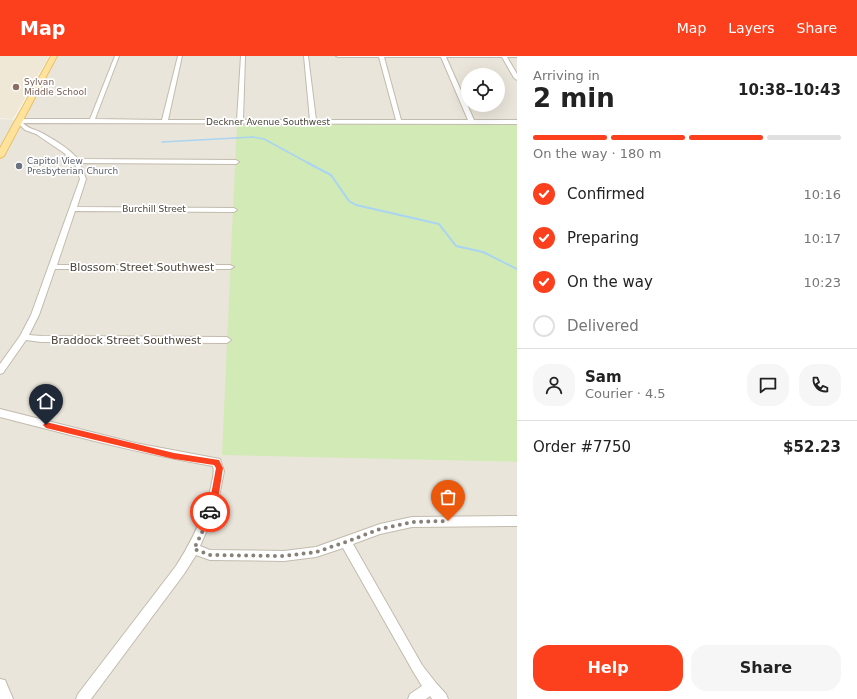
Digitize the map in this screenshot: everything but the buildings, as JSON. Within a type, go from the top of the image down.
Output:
[{"type":"main road","points":[[0,156],[6,139],[19,121],[54,56]]},
{"type":"main road","points":[[6,139],[19,131],[26,129]]},
{"type":"street","points":[[92,121],[117,56]]},
{"type":"street","points":[[166,121],[180,56]]},
{"type":"street","points":[[240,122],[243,56]]},
{"type":"street","points":[[306,56],[313,122]]},
{"type":"street","points":[[338,56],[517,56]]},
{"type":"street","points":[[381,56],[399,122]]},
{"type":"street","points":[[443,56],[472,122]]},
{"type":"street","points":[[504,56],[517,78]]},
{"type":"street","name":"Deckner Avenue Southwest","points":[[19,121],[517,122]]},
{"type":"street","points":[[19,121],[21,126],[26,129],[36,131]]},
{"type":"street","points":[[0,371],[24,337],[35,315],[84,179],[83,170],[78,161],[36,131],[19,121]]},
{"type":"street","points":[[36,131],[37,124],[44,121]]},
{"type":"street","points":[[78,161],[236,162]]},
{"type":"street","name":"Burchill Street","points":[[74,209],[234,210]]},
{"type":"street","name":"Blossom Street Southwest","points":[[53,267],[230,267]]},
{"type":"street","name":"Braddock Street Southwest","points":[[24,337],[41,339],[227,340]]},
{"type":"street","points":[[0,413],[123,445],[174,456],[216,462],[220,468],[212,506],[206,524],[194,549],[180,570],[83,699]]},
{"type":"street","points":[[194,549],[210,555],[284,556],[316,552],[380,529],[412,522],[517,521]]},
{"type":"street","points":[[346,542],[418,669],[431,688],[441,699]]},
{"type":"street","points":[[0,685],[6,699]]},
{"type":"street","points":[[415,699],[431,688]]},
{"type":"shaded area","name":"Sylvan Middle School","points":[[0,56],[49,56],[13,119],[0,118]]},
{"type":"shaded area","points":[[55,56],[517,56],[517,123],[222,454],[517,462],[517,699],[0,699],[0,119],[20,120]]},
{"type":"green space","points":[[237,121],[517,123],[517,462],[222,455]]},
{"type":"waterway","points":[[162,142],[253,137],[264,139],[310,164]]},
{"type":"waterway","points":[[308,163],[331,175],[349,201],[356,205],[439,224],[456,246],[483,252],[517,269]]},
{"type":"way so far","points":[[210,512],[194,549],[210,555],[284,556],[316,552],[380,529],[412,522],[448,521]]},
{"type":"place","name":"Sylvan Middle School","points":[[16,87]]},
{"type":"place","name":"Capitol View Presbyterian Church","points":[[19,166]]},
{"type":"route","points":[[46,425],[123,445],[174,456],[216,462],[220,468],[214,500],[210,512]]}]
